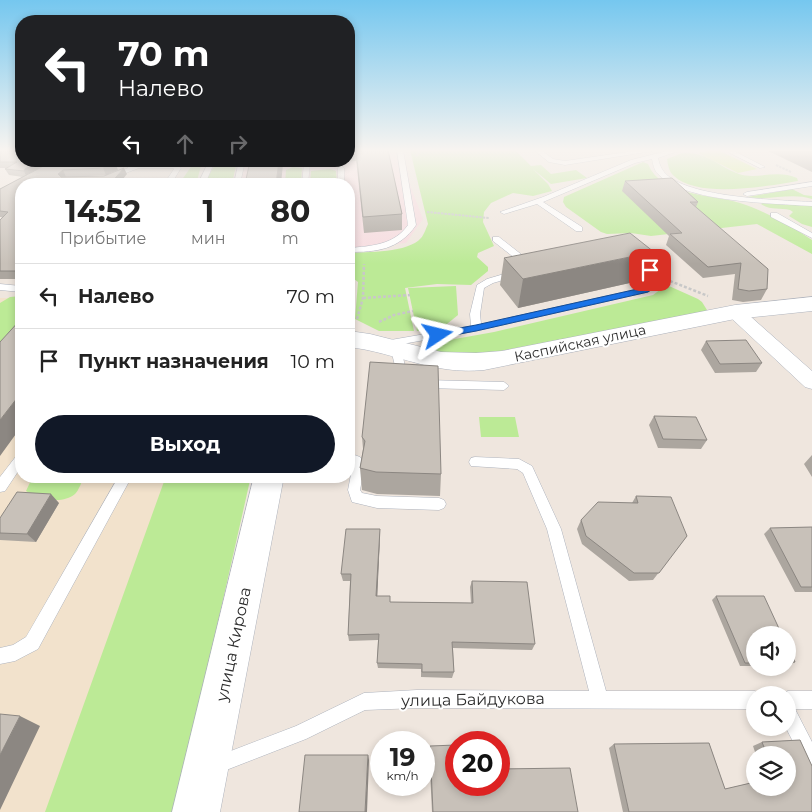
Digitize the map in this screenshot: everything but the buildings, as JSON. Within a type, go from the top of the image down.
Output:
[{"type":"street","name":"Каспийская улица","points":[[355,340],[388,347],[432,360],[469,363],[502,359],[735,312],[812,304]]},
{"type":"street","points":[[735,312],[812,382]]},
{"type":"street","name":"улица Кирова","points":[[196,812],[267,483]]},
{"type":"lane","points":[[355,250],[400,240],[407,235],[412,226],[406,188]]},
{"type":"lane","points":[[504,212],[538,202],[573,188]]},
{"type":"lane","points":[[688,188],[736,198],[812,204]]},
{"type":"lane","points":[[736,198],[750,193],[785,188]]},
{"type":"lane","points":[[736,198],[755,206]]},
{"type":"lane","points":[[538,202],[579,229]]},
{"type":"lane","points":[[774,215],[812,236]]},
{"type":"lane","points":[[476,328],[475,314],[480,287],[490,281],[533,268],[496,239]]},
{"type":"lane","points":[[504,386],[409,383],[403,379],[388,347],[645,290],[654,284],[654,276],[641,261],[626,252]]},
{"type":"lane","points":[[0,287],[15,288]]},
{"type":"lane","points":[[355,460],[359,463],[354,490],[358,498],[376,502],[440,504]]},
{"type":"lane","points":[[474,462],[519,464],[528,470],[554,530],[599,698]]},
{"type":"lane","points":[[0,487],[15,466]]},
{"type":"lane","points":[[0,656],[15,653],[32,643],[122,483]]},
{"type":"lane","name":"улица Байдукова","points":[[205,769],[300,733],[364,702],[417,698],[746,700]]},
{"type":"lane","points":[[796,700],[812,700]]},
{"type":"lane","points":[[796,729],[812,762]]},
{"type":"path","points":[[436,213],[490,218]]},
{"type":"path","points":[[355,323],[363,298],[365,249]]},
{"type":"path","points":[[654,276],[711,298]]},
{"type":"path","points":[[363,298],[410,295]]},
{"type":"shaded area","points":[[355,188],[411,188],[423,219],[406,243],[355,247]]},
{"type":"shaded area","points":[[0,298],[15,298],[15,483],[216,483],[114,812],[0,812]]},
{"type":"green space","points":[[419,188],[550,188],[552,191],[533,196],[513,193],[491,203],[484,212],[483,222],[494,246],[478,253],[477,257],[488,267],[488,271],[471,285],[437,284],[405,288],[414,331],[379,331],[355,319],[358,282],[355,280],[355,253],[376,252],[407,247],[421,238],[428,224]]},
{"type":"green space","points":[[585,188],[676,188],[729,200],[759,210],[812,240],[812,254],[757,224],[651,236],[631,233],[607,234],[601,232],[566,207],[563,202],[564,197]]},
{"type":"green space","points":[[707,188],[753,188],[734,189]]},
{"type":"green space","points":[[792,189],[804,195],[812,196],[812,199],[796,196],[748,197]]},
{"type":"green space","points":[[761,204],[812,206],[812,227],[802,224],[789,216],[793,212],[790,210],[768,207]]},
{"type":"green space","points":[[456,286],[458,315],[442,328],[417,331],[408,288]]},
{"type":"green space","points":[[665,286],[698,299],[707,310],[704,313],[495,352],[461,356],[428,350],[425,346],[427,344],[494,332],[653,295]]},
{"type":"green space","points":[[10,297],[15,297],[15,329],[0,345],[0,303]]},
{"type":"green space","points":[[479,417],[515,417],[519,437],[481,437]]},
{"type":"green space","points":[[30,483],[81,483],[75,494],[64,499],[50,500],[26,491]]},
{"type":"green space","points":[[163,483],[249,483],[175,812],[45,812]]},
{"type":"route","points":[[438,335],[645,290],[654,284],[654,276],[650,270]]}]
